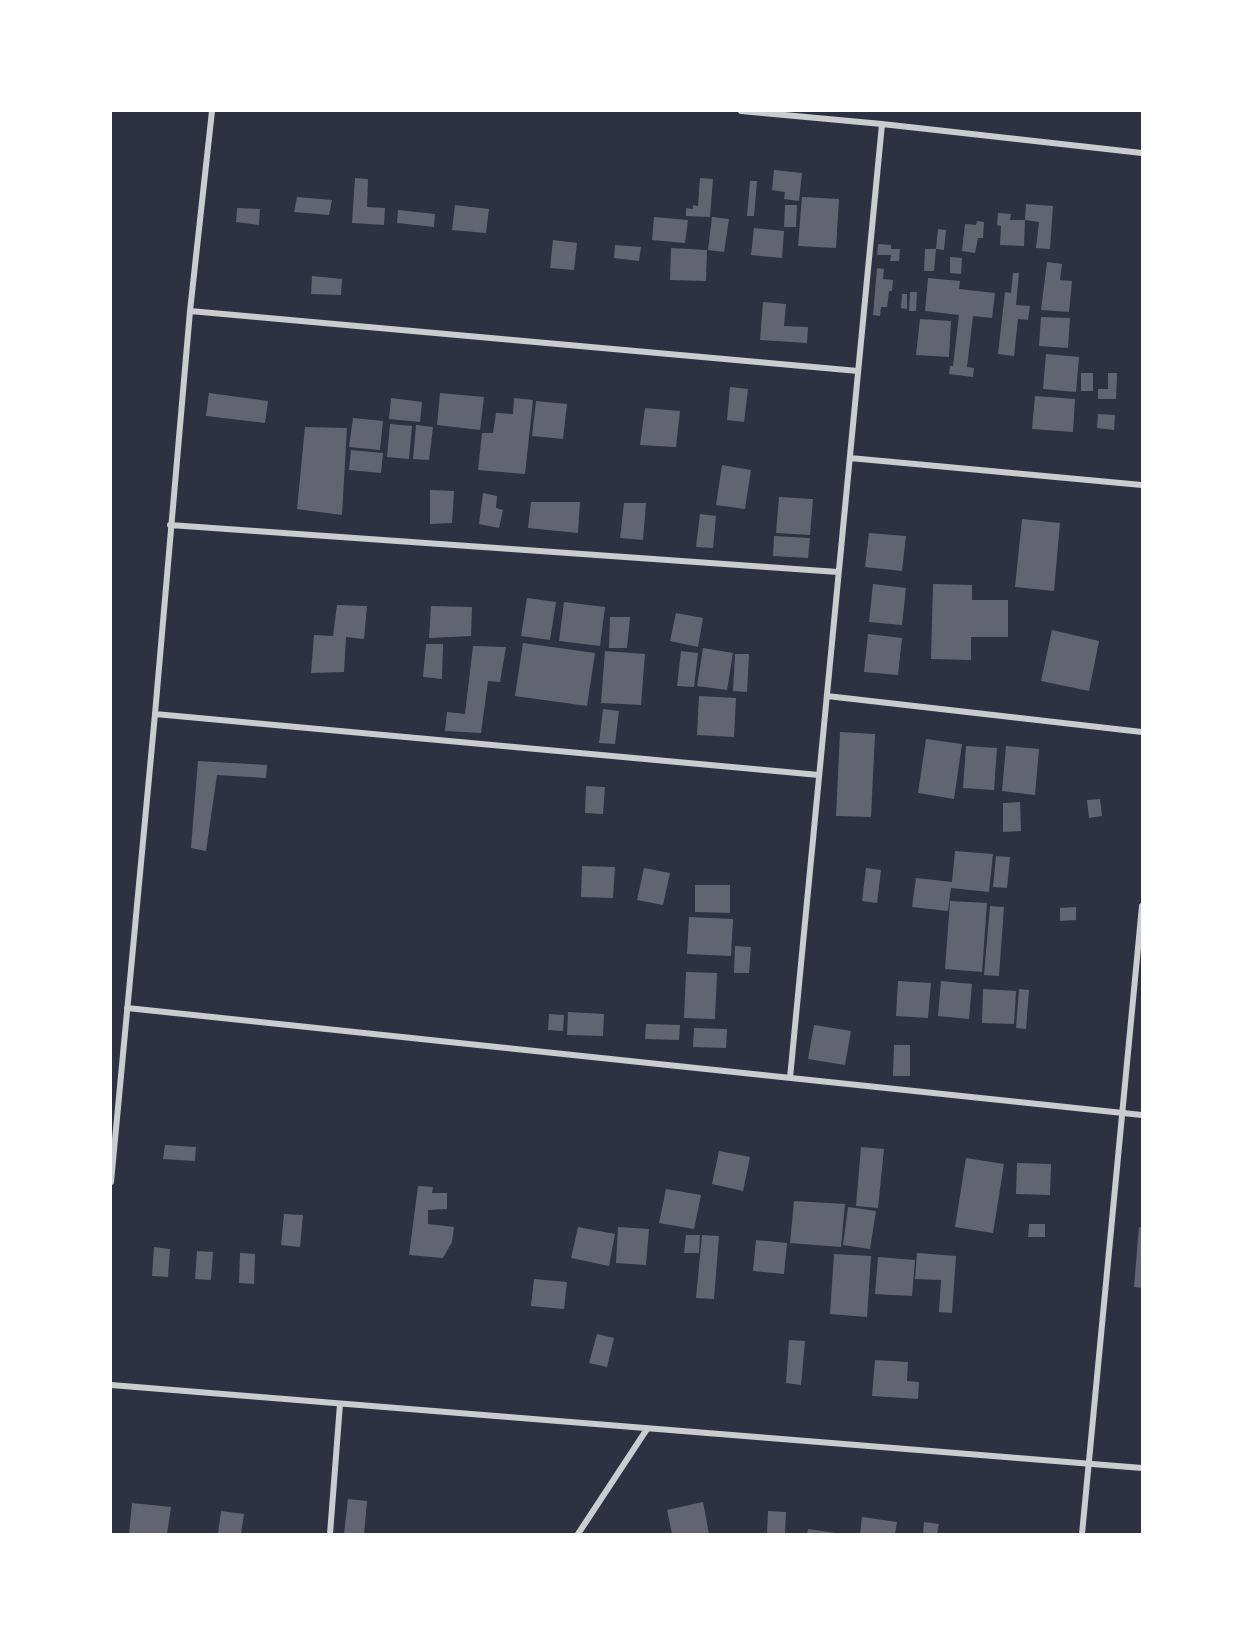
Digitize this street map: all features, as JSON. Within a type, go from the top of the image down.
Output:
[{"type":"street","points":[[111,1182],[190,311],[212,111]]},
{"type":"street","points":[[741,111],[1142,153]]},
{"type":"street","points":[[790,1078],[882,124]]},
{"type":"street","points":[[190,311],[858,371]]},
{"type":"street","points":[[849,458],[1142,485]]},
{"type":"street","points":[[170,525],[838,572]]},
{"type":"street","points":[[827,696],[1142,732]]},
{"type":"street","points":[[155,714],[819,776]]},
{"type":"street","points":[[1082,1534],[1142,906]]},
{"type":"street","points":[[127,1008],[1142,1115]]},
{"type":"street","points":[[111,1385],[1142,1468]]},
{"type":"street","points":[[330,1534],[340,1404]]},
{"type":"street","points":[[578,1534],[647,1428]]},
{"type":"building","points":[[774,170],[802,173],[799,201],[784,199],[785,192],[772,190]]},
{"type":"building","points":[[355,178],[368,179],[367,207],[385,208],[384,225],[352,223]]},
{"type":"building","points":[[700,178],[713,179],[710,217],[686,216],[686,208],[693,209],[693,205],[698,206]]},
{"type":"building","points":[[750,181],[757,181],[754,216],[747,216]]},
{"type":"building","points":[[297,197],[332,200],[329,215],[294,212]]},
{"type":"building","points":[[802,197],[839,199],[836,248],[798,246]]},
{"type":"building","points":[[1026,204],[1053,206],[1050,249],[1036,248],[1039,222],[1025,220]]},
{"type":"building","points":[[455,205],[489,209],[486,233],[452,230]]},
{"type":"building","points":[[785,205],[797,205],[796,227],[784,227]]},
{"type":"building","points":[[237,208],[260,209],[259,225],[236,222]]},
{"type":"building","points":[[398,210],[435,214],[434,227],[397,223]]},
{"type":"building","points":[[998,213],[1011,214],[1010,220],[1025,220],[1024,246],[1000,245],[1001,226],[997,225]]},
{"type":"building","points":[[654,217],[688,220],[685,243],[652,240]]},
{"type":"building","points":[[712,217],[729,219],[724,252],[708,250]]},
{"type":"building","points":[[977,221],[984,222],[983,238],[978,238],[975,253],[962,251],[965,224],[976,225]]},
{"type":"building","points":[[754,228],[784,231],[782,258],[751,255]]},
{"type":"building","points":[[938,229],[946,230],[944,250],[936,249]]},
{"type":"building","points":[[553,240],[577,243],[574,270],[550,268]]},
{"type":"building","points":[[878,244],[891,245],[891,249],[900,249],[899,261],[890,261],[891,255],[877,255]]},
{"type":"building","points":[[615,245],[641,247],[639,261],[614,258]]},
{"type":"building","points":[[671,248],[707,250],[706,281],[670,280]]},
{"type":"building","points":[[925,249],[936,249],[934,271],[924,271]]},
{"type":"building","points":[[950,257],[962,258],[961,274],[950,273]]},
{"type":"building","points":[[1047,262],[1062,264],[1060,280],[1072,281],[1069,312],[1041,310]]},
{"type":"building","points":[[877,268],[884,269],[883,279],[893,280],[887,307],[881,307],[880,316],[873,315]]},
{"type":"building","points":[[1013,273],[1019,273],[1016,305],[1030,306],[1028,320],[1018,319],[1014,356],[998,354],[1005,292],[1011,293]]},
{"type":"building","points":[[312,276],[342,279],[341,295],[311,294]]},
{"type":"building","points":[[928,278],[960,281],[959,289],[995,293],[992,318],[973,316],[967,367],[974,368],[973,377],[949,374],[950,366],[953,366],[959,315],[925,311]]},
{"type":"building","points":[[910,292],[917,292],[916,311],[909,311]]},
{"type":"building","points":[[902,294],[907,294],[907,309],[901,308]]},
{"type":"building","points":[[763,302],[786,304],[784,326],[808,327],[807,343],[760,340]]},
{"type":"building","points":[[1041,317],[1070,318],[1068,348],[1039,346]]},
{"type":"building","points":[[920,319],[951,321],[949,357],[916,355]]},
{"type":"building","points":[[1046,354],[1079,357],[1076,392],[1043,389]]},
{"type":"building","points":[[1081,373],[1093,373],[1093,391],[1081,391]]},
{"type":"building","points":[[1108,373],[1117,373],[1116,399],[1098,399],[1098,389],[1108,389]]},
{"type":"building","points":[[730,387],[748,389],[744,422],[727,420]]},
{"type":"building","points":[[209,393],[268,401],[265,423],[206,416]]},
{"type":"building","points":[[440,393],[484,397],[480,430],[437,425]]},
{"type":"building","points":[[1035,396],[1075,399],[1073,432],[1032,429]]},
{"type":"building","points":[[391,398],[422,402],[420,422],[389,419]]},
{"type":"building","points":[[514,398],[533,400],[525,474],[478,470],[482,433],[493,433],[496,413],[513,414]]},
{"type":"building","points":[[536,401],[567,404],[563,439],[532,436]]},
{"type":"building","points":[[645,408],[680,411],[676,447],[640,445]]},
{"type":"building","points":[[1098,414],[1115,415],[1114,430],[1097,428]]},
{"type":"building","points":[[353,418],[383,421],[380,450],[349,447]]},
{"type":"building","points":[[390,424],[412,426],[409,459],[387,457]]},
{"type":"building","points":[[416,425],[433,427],[429,460],[413,459]]},
{"type":"building","points":[[305,427],[347,428],[342,515],[297,509]]},
{"type":"building","points":[[351,450],[383,453],[381,473],[349,470]]},
{"type":"building","points":[[722,465],[751,470],[745,509],[716,505]]},
{"type":"building","points":[[430,490],[454,491],[452,523],[430,524]]},
{"type":"building","points":[[483,493],[497,496],[496,508],[503,510],[499,528],[479,524]]},
{"type":"building","points":[[779,497],[813,499],[810,535],[776,533]]},
{"type":"building","points":[[531,502],[580,502],[578,533],[528,528]]},
{"type":"building","points":[[624,503],[646,503],[643,540],[620,538]]},
{"type":"building","points":[[700,514],[716,516],[713,548],[696,547]]},
{"type":"building","points":[[1022,519],[1060,523],[1054,591],[1015,587]]},
{"type":"building","points":[[869,533],[906,536],[902,571],[865,567]]},
{"type":"building","points":[[774,536],[810,538],[808,558],[773,556]]},
{"type":"building","points":[[873,584],[906,588],[902,625],[869,622]]},
{"type":"building","points":[[933,584],[972,585],[972,600],[1008,600],[1008,637],[971,637],[971,660],[931,659]]},
{"type":"building","points":[[527,598],[556,602],[550,640],[521,636]]},
{"type":"building","points":[[564,602],[605,607],[600,646],[559,641]]},
{"type":"building","points":[[337,605],[367,606],[364,639],[346,637],[344,672],[311,673],[314,635],[333,636]]},
{"type":"building","points":[[431,606],[472,607],[471,636],[429,638]]},
{"type":"building","points":[[676,613],[703,618],[698,647],[670,641]]},
{"type":"building","points":[[610,617],[630,617],[627,648],[609,648]]},
{"type":"building","points":[[1052,630],[1099,641],[1089,691],[1041,681]]},
{"type":"building","points":[[868,634],[902,638],[898,675],[864,672]]},
{"type":"building","points":[[523,643],[595,653],[587,706],[515,696]]},
{"type":"building","points":[[426,644],[443,644],[442,679],[423,677]]},
{"type":"building","points":[[473,646],[506,647],[500,682],[488,681],[481,733],[445,731],[447,712],[465,714]]},
{"type":"building","points":[[703,648],[733,653],[727,690],[697,686]]},
{"type":"building","points":[[605,651],[645,654],[641,705],[601,703]]},
{"type":"building","points":[[681,651],[698,653],[694,687],[677,686]]},
{"type":"building","points":[[735,654],[749,654],[747,692],[733,691]]},
{"type":"building","points":[[699,696],[736,698],[734,737],[697,735]]},
{"type":"building","points":[[603,709],[619,711],[615,744],[599,743]]},
{"type":"building","points":[[840,732],[875,734],[871,817],[836,816]]},
{"type":"building","points":[[926,739],[962,744],[954,799],[918,793]]},
{"type":"building","points":[[966,746],[997,748],[994,790],[963,788]]},
{"type":"building","points":[[1006,746],[1039,749],[1035,795],[1002,791]]},
{"type":"building","points":[[198,761],[267,765],[266,778],[217,775],[206,851],[191,848]]},
{"type":"building","points":[[586,786],[605,787],[603,814],[585,813]]},
{"type":"building","points":[[1100,799],[1102,816],[1089,818],[1087,800]]},
{"type":"building","points":[[1020,802],[1021,831],[1003,832],[1003,803]]},
{"type":"building","points":[[955,851],[993,854],[989,892],[951,888],[948,911],[912,907],[916,878],[952,882]]},
{"type":"building","points":[[996,856],[1010,857],[1007,888],[993,887]]},
{"type":"building","points":[[582,866],[615,867],[613,898],[581,897]]},
{"type":"building","points":[[644,868],[670,873],[663,905],[637,900]]},
{"type":"building","points":[[866,868],[881,870],[877,903],[862,901]]},
{"type":"building","points":[[695,885],[730,885],[730,913],[695,912]]},
{"type":"building","points":[[950,901],[987,903],[982,972],[945,969]]},
{"type":"building","points":[[990,906],[1004,907],[999,976],[984,975]]},
{"type":"building","points":[[1076,907],[1076,920],[1060,921],[1060,908]]},
{"type":"building","points":[[689,917],[733,919],[731,956],[687,954]]},
{"type":"building","points":[[735,946],[751,947],[749,973],[734,973]]},
{"type":"building","points":[[686,972],[717,973],[715,1019],[684,1018]]},
{"type":"building","points":[[898,981],[931,983],[928,1018],[896,1016]]},
{"type":"building","points":[[941,981],[972,984],[969,1019],[938,1016]]},
{"type":"building","points":[[983,989],[1016,991],[1014,1024],[982,1023]]},
{"type":"building","points":[[1019,989],[1029,990],[1026,1029],[1016,1028]]},
{"type":"building","points":[[568,1012],[604,1014],[603,1036],[567,1035]]},
{"type":"building","points":[[549,1014],[564,1015],[563,1031],[548,1030]]},
{"type":"building","points":[[646,1024],[680,1025],[679,1040],[645,1039]]},
{"type":"building","points":[[814,1025],[851,1031],[845,1065],[808,1059]]},
{"type":"building","points":[[694,1028],[727,1029],[726,1048],[693,1047]]},
{"type":"building","points":[[894,1045],[910,1045],[910,1076],[893,1076]]},
{"type":"building","points":[[165,1145],[196,1147],[195,1161],[163,1159]]},
{"type":"building","points":[[861,1147],[884,1149],[878,1208],[856,1206]]},
{"type":"building","points":[[719,1151],[750,1157],[743,1191],[712,1184]]},
{"type":"building","points":[[966,1158],[1004,1164],[993,1233],[955,1227]]},
{"type":"building","points":[[1017,1163],[1051,1164],[1050,1195],[1016,1194]]},
{"type":"building","points":[[418,1186],[433,1187],[432,1193],[447,1193],[447,1209],[428,1210],[428,1224],[454,1227],[452,1242],[443,1258],[409,1255]]},
{"type":"building","points":[[666,1189],[701,1195],[694,1229],[659,1223]]},
{"type":"building","points":[[794,1201],[845,1204],[841,1247],[790,1243]]},
{"type":"building","points":[[848,1207],[876,1211],[870,1249],[843,1245]]},
{"type":"building","points":[[284,1214],[303,1215],[300,1247],[281,1245]]},
{"type":"building","points":[[1029,1224],[1045,1224],[1045,1237],[1028,1237]]},
{"type":"building","points":[[578,1227],[615,1234],[609,1266],[571,1258]]},
{"type":"building","points":[[618,1227],[649,1229],[646,1265],[616,1263]]},
{"type":"building","points":[[1139,1227],[1142,1228],[1142,1288],[1134,1287]]},
{"type":"building","points":[[686,1235],[700,1235],[699,1253],[684,1253]]},
{"type":"building","points":[[702,1235],[719,1236],[714,1299],[696,1298]]},
{"type":"building","points":[[756,1240],[787,1243],[784,1274],[753,1271]]},
{"type":"building","points":[[154,1247],[170,1249],[168,1277],[152,1276]]},
{"type":"building","points":[[197,1251],[213,1252],[211,1280],[195,1279]]},
{"type":"building","points":[[240,1253],[255,1254],[254,1284],[239,1283]]},
{"type":"building","points":[[917,1253],[956,1256],[952,1313],[939,1312],[941,1280],[915,1279]]},
{"type":"building","points":[[834,1254],[871,1256],[867,1317],[830,1314]]},
{"type":"building","points":[[878,1257],[915,1260],[912,1296],[875,1294]]},
{"type":"building","points":[[534,1279],[567,1282],[564,1309],[531,1306]]},
{"type":"building","points":[[597,1334],[614,1338],[607,1367],[589,1363]]},
{"type":"building","points":[[789,1340],[805,1341],[801,1385],[786,1383]]},
{"type":"building","points":[[875,1360],[908,1362],[907,1381],[919,1382],[918,1399],[872,1396]]},
{"type":"building","points":[[348,1499],[367,1501],[364,1534],[344,1534]]},
{"type":"building","points":[[703,1502],[709,1534],[672,1534],[667,1510]]},
{"type":"building","points":[[132,1503],[171,1507],[167,1534],[129,1534]]},
{"type":"building","points":[[221,1511],[244,1514],[241,1534],[218,1534]]},
{"type":"building","points":[[768,1511],[786,1512],[785,1534],[767,1534]]},
{"type":"building","points":[[862,1517],[897,1522],[895,1534],[860,1534]]},
{"type":"building","points":[[924,1522],[939,1524],[937,1534],[923,1534]]},
{"type":"building","points":[[808,1529],[835,1533],[835,1534],[807,1534]]}]
